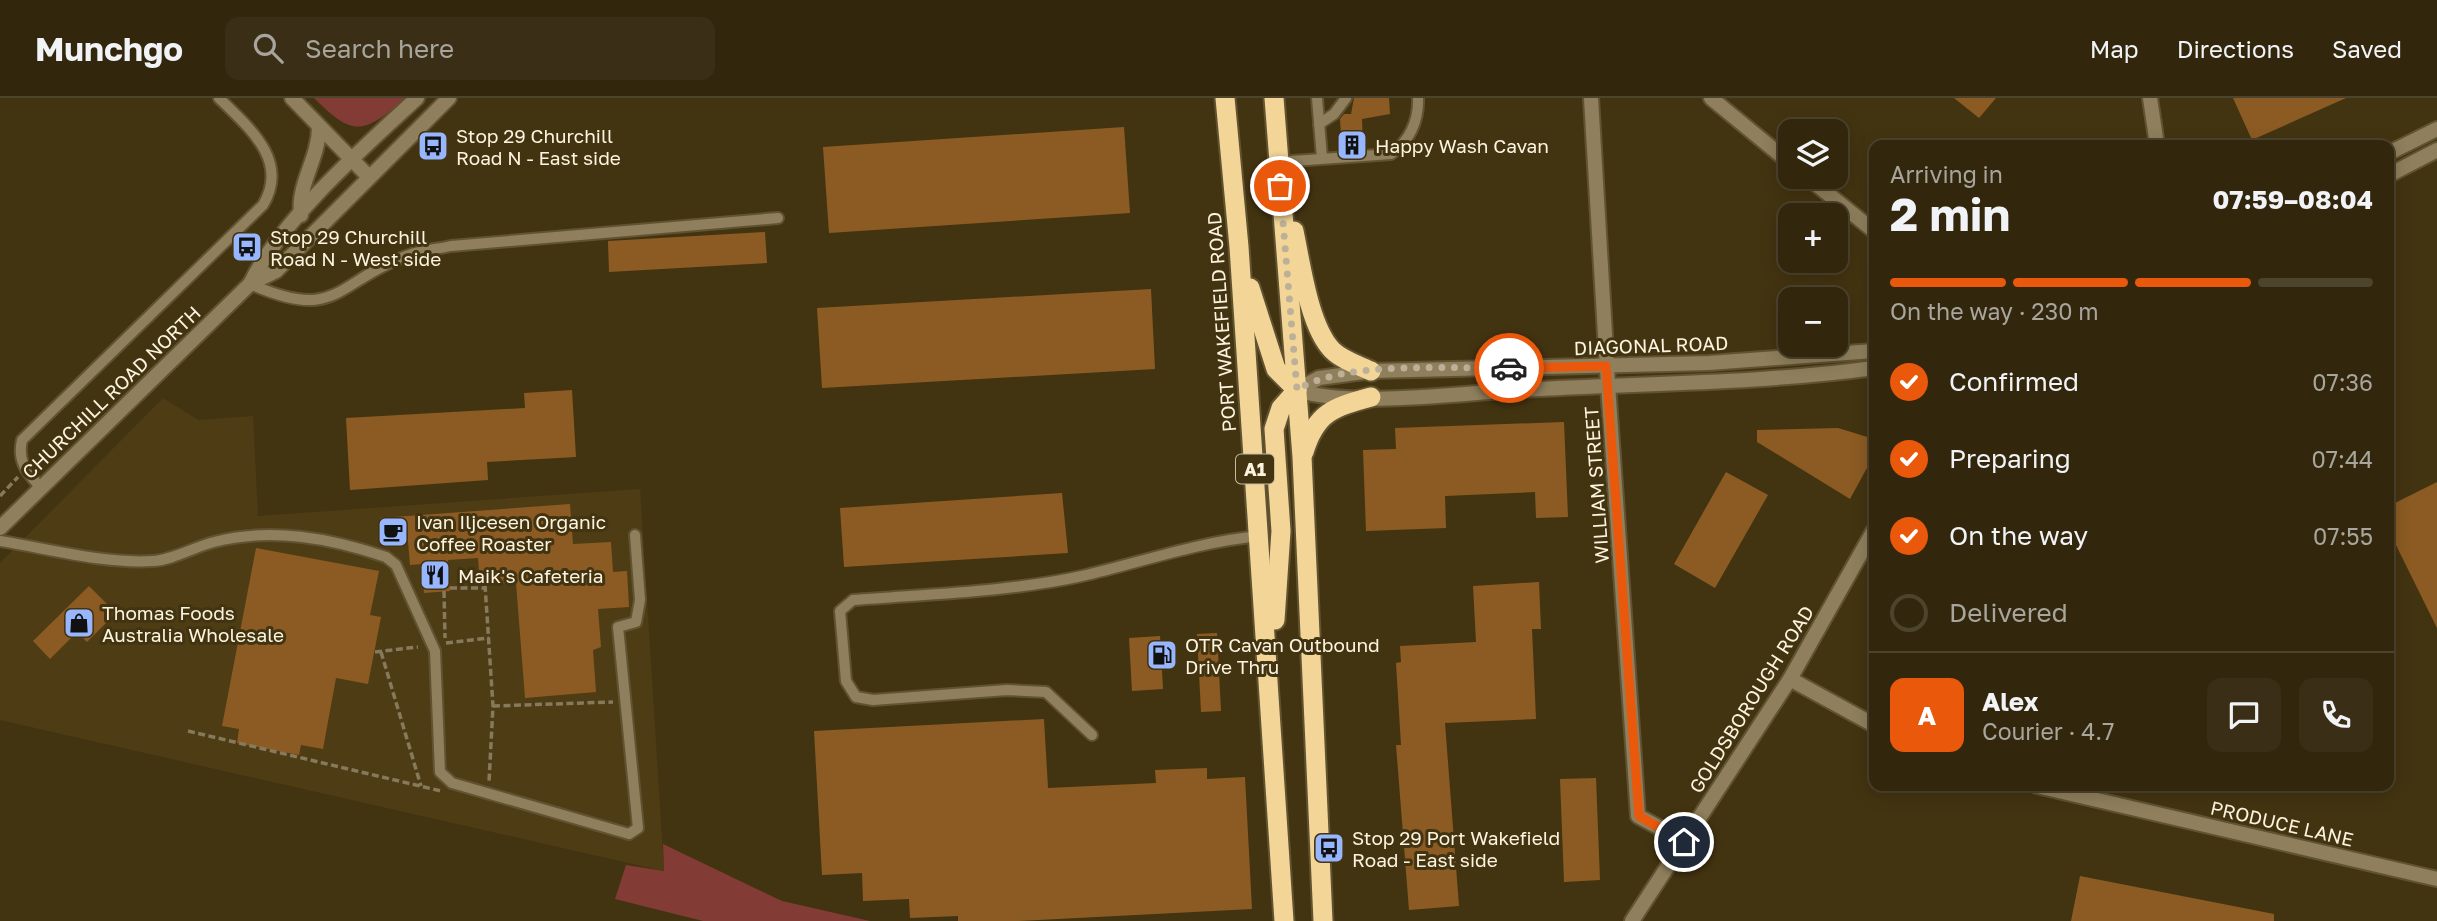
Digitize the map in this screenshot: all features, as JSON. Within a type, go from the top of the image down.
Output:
[{"type":"highway","name":"PORT WAKEFIELD ROAD","points":[[1225,98],[1239,247],[1284,921]]},
{"type":"highway","name":"A1","points":[[1274,98],[1302,457],[1323,921]]},
{"type":"highway","points":[[1279,162],[1309,297],[1318,324],[1334,352],[1371,371]]},
{"type":"highway","points":[[1239,247],[1263,334],[1276,369],[1297,390],[1280,408],[1275,429],[1282,531],[1270,691]]},
{"type":"highway","points":[[1302,457],[1310,432],[1329,411],[1371,397]]},
{"type":"street","points":[[292,98],[368,176]]},
{"type":"street","name":"CHURCHILL ROAD NORTH","points":[[250,284],[262,259],[350,160],[417,98]]},
{"type":"street","name":"CHURCHILL ROAD NORTH","points":[[0,528],[250,284],[276,271],[368,176],[449,98]]},
{"type":"street","name":"WILLIAM STREET","points":[[1591,98],[1606,366],[1639,816],[1684,842]]},
{"type":"street","points":[[1711,98],[1778,153]]},
{"type":"street","points":[[2150,98],[2156,140]]},
{"type":"street","points":[[301,215],[299,197],[316,150],[319,127]]},
{"type":"street","points":[[2394,150],[2437,129]]},
{"type":"street","points":[[2394,172],[2437,150]]},
{"type":"street","points":[[1822,189],[1869,228]]},
{"type":"street","name":"DIAGONAL ROAD","points":[[1297,390],[1319,378],[1371,371],[1722,362],[1869,352]]},
{"type":"street","name":"DIAGONAL ROAD","points":[[1297,390],[1313,395],[1371,397],[1869,368]]},
{"type":"street","name":"GOLDSBOROUGH ROAD","points":[[1632,921],[1790,679],[1869,539]]},
{"type":"street","points":[[1790,679],[1869,722]]},
{"type":"street","name":"PRODUCE LANE","points":[[2059,791],[2437,879]]},
{"type":"lane","points":[[41,488],[24,470],[19,454],[22,440],[264,205],[271,192],[272,163],[266,151],[254,133],[219,98]]},
{"type":"lane","points":[[1317,98],[1322,158]]},
{"type":"lane","points":[[1319,124],[1334,114],[1346,98]]},
{"type":"lane","points":[[1279,162],[1391,154],[1405,144],[1413,127],[1418,98]]},
{"type":"lane","points":[[250,284],[283,298],[310,302],[333,296],[409,254],[451,246],[778,218]]},
{"type":"lane","points":[[0,541],[122,561],[156,561],[214,542],[255,534],[301,536],[386,557],[396,565],[435,651],[440,772],[452,783],[629,834],[638,828],[618,627],[636,622],[640,600],[635,536]]},
{"type":"lane","points":[[1092,735],[1046,692],[1007,690],[873,700],[856,697],[846,681],[840,611],[853,600],[979,589],[1080,576],[1169,551],[1259,536]]},
{"type":"path","points":[[0,496],[24,470]]},
{"type":"path","points":[[450,588],[485,586],[493,706],[489,793]]},
{"type":"path","points":[[444,591],[446,643]]},
{"type":"path","points":[[381,652],[421,786]]},
{"type":"path","points":[[493,706],[622,702]]},
{"type":"path","points":[[188,732],[447,792]]},
{"type":"shaded area","points":[[314,98],[406,98],[379,119],[359,126],[339,120]]},
{"type":"shaded area","points":[[163,398],[198,420],[253,416],[258,516],[640,489],[664,871],[0,720],[0,563]]},
{"type":"shaded area","points":[[663,844],[782,901],[870,921],[703,921],[615,899],[626,865],[664,871]]},
{"type":"building","name":"Happy Wash Cavan","points":[[1354,98],[1389,98],[1390,114],[1362,119],[1363,148],[1342,150],[1340,119],[1344,114],[1351,114]]},
{"type":"building","points":[[1954,98],[1996,98],[1979,118]]},
{"type":"building","points":[[2233,98],[2346,98],[2252,140]]},
{"type":"building","points":[[1124,127],[1130,213],[829,233],[823,147]]},
{"type":"building","points":[[765,232],[767,263],[609,272],[608,241]]},
{"type":"building","points":[[1151,289],[1155,369],[822,388],[817,308]]},
{"type":"building","points":[[572,390],[576,457],[487,462],[488,480],[350,490],[346,418],[525,408],[524,393]]},
{"type":"building","points":[[1564,422],[1568,517],[1536,518],[1535,492],[1445,496],[1446,528],[1366,531],[1363,450],[1396,449],[1395,428]]},
{"type":"building","points":[[1838,428],[1869,437],[1869,464],[1850,499],[1757,442],[1757,430]]},
{"type":"building","points":[[1726,472],[1768,495],[1715,588],[1674,564]]},
{"type":"building","points":[[2437,482],[2437,628],[2394,541],[2394,504]]},
{"type":"building","points":[[1062,493],[1068,553],[844,567],[840,508]]},
{"type":"building","points":[[570,504],[573,544],[611,542],[613,572],[627,571],[629,607],[598,609],[601,647],[593,650],[596,692],[525,698],[516,583],[480,585],[478,558],[448,560],[450,591],[424,593],[422,564],[410,565],[408,541],[382,543],[380,518]]},
{"type":"building","points":[[256,548],[379,571],[370,615],[381,617],[368,684],[336,678],[323,749],[301,745],[299,755],[237,743],[239,729],[222,726]]},
{"type":"building","points":[[1539,582],[1541,629],[1532,629],[1536,719],[1445,723],[1459,906],[1409,910],[1396,745],[1401,745],[1396,663],[1401,662],[1400,646],[1476,642],[1473,586]]},
{"type":"building","name":"Thomas Foods Australia Wholesale","points":[[89,586],[116,613],[87,642],[77,632],[50,659],[33,641]]},
{"type":"building","points":[[1217,633],[1221,711],[1201,712],[1197,634]]},
{"type":"building","points":[[1160,636],[1163,689],[1132,691],[1129,638]]},
{"type":"building","points":[[1044,719],[1048,788],[1156,783],[1155,770],[1207,768],[1207,779],[1245,777],[1252,909],[1019,921],[958,921],[958,916],[910,918],[909,899],[863,901],[862,873],[822,875],[814,731]]},
{"type":"building","points":[[1596,778],[1600,880],[1564,882],[1560,779]]},
{"type":"building","points":[[2080,876],[2274,914],[2274,921],[2071,921]]},
{"type":"way so far","points":[[1280,186],[1297,390],[1319,378],[1350,372],[1509,368]]},
{"type":"place","name":"Happy Wash Cavan","points":[[1352,145]]},
{"type":"place","name":"Stop 29 Churchill Road N - East side","points":[[433,146]]},
{"type":"place","name":"Stop 29 Churchill Road N - West side","points":[[247,247]]},
{"type":"place","name":"Ivan Iljcesen Organic Coffee Roaster","points":[[393,532]]},
{"type":"place","name":"Maik's Cafeteria","points":[[435,575]]},
{"type":"place","name":"Thomas Foods Australia Wholesale","points":[[79,623]]},
{"type":"place","name":"OTR Cavan Outbound Drive Thru","points":[[1162,655]]},
{"type":"place","name":"Stop 29 Port Wakefield Road - East side","points":[[1329,848]]},
{"type":"route","points":[[1509,368],[1606,366],[1639,816],[1684,842]]}]
